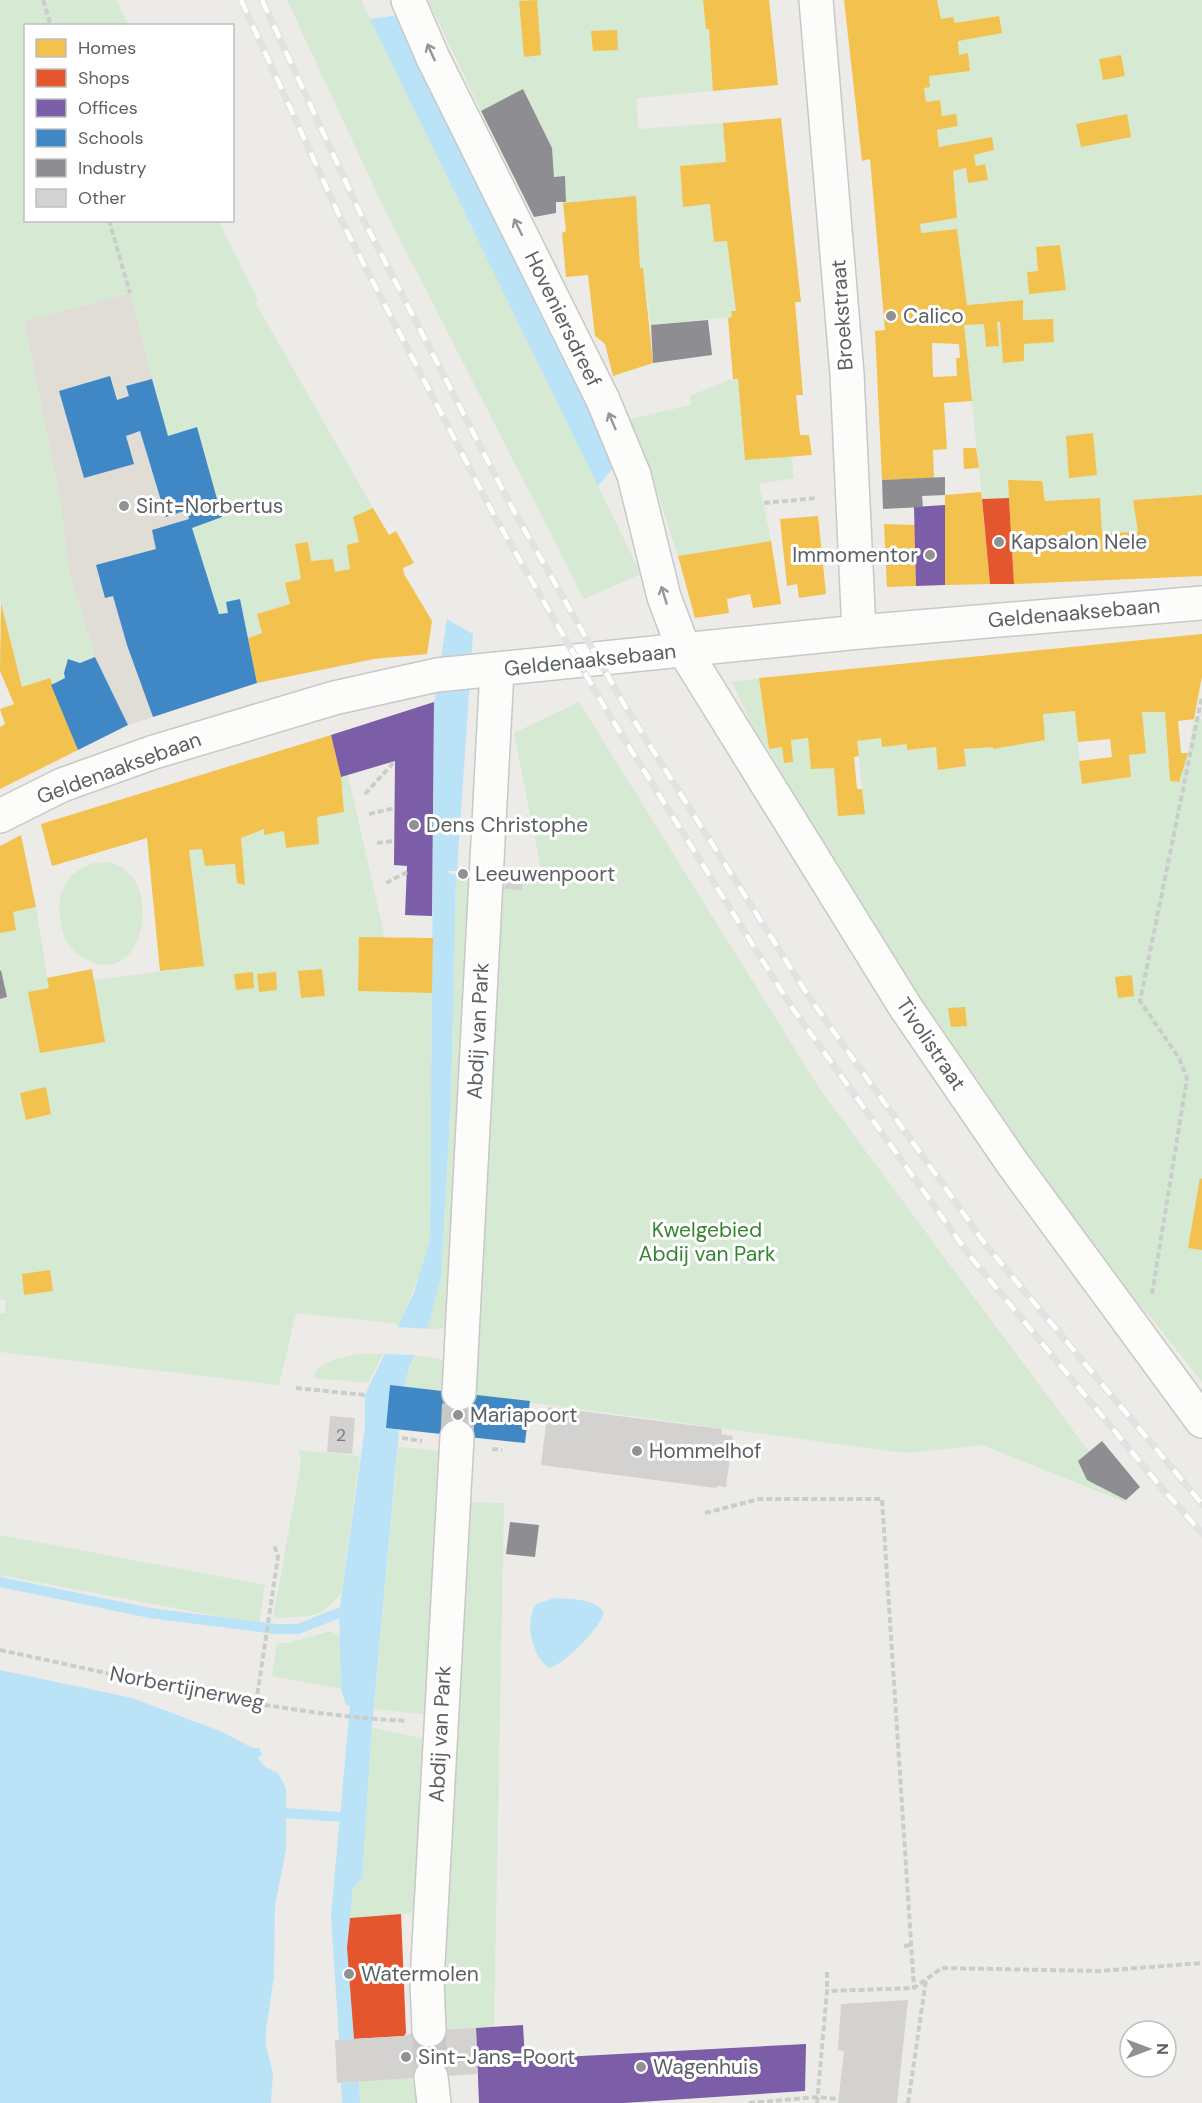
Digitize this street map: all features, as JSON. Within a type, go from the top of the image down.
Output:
[{"type":"street","name":"Hoveniersdreef","points":[[408,0],[434,58],[603,400],[634,476],[664,597],[684,650]]},
{"type":"street","name":"Broekstraat","points":[[816,0],[847,374],[859,632]]},
{"type":"street","name":"Geldenaaksebaan","points":[[0,816],[62,785],[154,752],[333,698],[437,675],[859,632],[1202,603]]},
{"type":"street","name":"Tivolistraat","points":[[684,650],[906,1008],[1013,1164],[1202,1421]]},
{"type":"street","name":"Abdij van Park","points":[[459,1393],[484,671]]},
{"type":"street","name":"Abdij van Park","points":[[429,2030],[428,1963],[457,1437]]},
{"type":"path","points":[[43,0],[50,24]]},
{"type":"path","points":[[110,222],[130,293]]},
{"type":"path","points":[[764,503],[818,498]]},
{"type":"path","points":[[1143,1343],[1187,1078],[1179,1058],[1140,1001],[1201,710],[1202,696]]},
{"type":"path","points":[[365,794],[395,761]]},
{"type":"path","points":[[369,814],[394,808]]},
{"type":"path","points":[[377,843],[394,841]]},
{"type":"path","points":[[386,883],[406,872]]},
{"type":"path","points":[[296,1388],[365,1395]]},
{"type":"path","points":[[412,1440],[413,1431]]},
{"type":"path","points":[[499,1441],[499,1449]]},
{"type":"path","points":[[705,1513],[759,1499],[882,1499],[914,1988]]},
{"type":"path","points":[[256,1703],[278,1557],[274,1544]]},
{"type":"path","name":"Norbertijnerweg","points":[[0,1650],[256,1703],[375,1719]]},
{"type":"path","points":[[904,1946],[911,1945]]},
{"type":"path","points":[[827,1991],[914,1988],[942,1968],[1099,1971],[1202,1963]]},
{"type":"path","points":[[817,2103],[827,1972]]},
{"type":"path","points":[[908,2103],[926,1979]]},
{"type":"path","points":[[749,2103],[818,2097],[838,2099]]},
{"type":"shaded area","name":"Sint-Norbertus","points":[[130,293],[192,528],[219,614],[153,717],[128,725],[95,657],[68,568],[61,503],[24,321]]},
{"type":"green space","points":[[0,0],[117,0],[128,24],[24,24],[24,222],[219,222],[258,300],[255,302],[373,508],[353,518],[359,542],[350,569],[335,572],[333,559],[311,561],[308,542],[295,544],[301,579],[285,583],[290,604],[257,614],[262,633],[248,638],[239,599],[227,602],[228,613],[219,614],[192,528],[221,516],[197,427],[168,436],[130,293],[24,321],[61,503],[68,568],[95,657],[80,663],[68,659],[65,678],[51,685],[22,687],[0,600]]},
{"type":"green space","points":[[287,0],[361,0],[641,574],[584,599],[381,202]]},
{"type":"green space","points":[[428,0],[703,0],[706,29],[709,29],[713,91],[637,98],[638,129],[723,123],[726,162],[680,167],[683,207],[710,204],[714,242],[727,241],[736,311],[731,311],[732,317],[651,325],[643,269],[640,268],[636,196],[566,203],[565,176],[554,177],[552,148],[523,89],[481,111]]},
{"type":"green space","points":[[937,0],[1202,0],[1202,495],[1134,500],[1138,532],[1102,533],[1100,498],[1045,501],[1042,481],[1008,480],[1009,498],[982,499],[964,325],[984,324],[986,347],[999,346],[997,322],[1000,322],[1003,363],[1024,361],[1024,344],[1054,342],[1053,319],[1023,320],[1022,300],[967,305],[957,229],[921,233],[920,224],[957,218],[953,171],[966,168],[968,183],[988,180],[985,164],[976,166],[974,155],[993,150],[992,137],[939,147],[937,130],[958,126],[956,114],[942,116],[940,100],[926,102],[924,88],[929,76],[970,71],[968,54],[959,55],[958,41],[999,16],[955,23],[953,17],[941,19]],"holes":[[[1121,55],[1125,76],[1103,79],[1099,59]],[[1060,245],[1065,290],[1029,293],[1027,272],[1038,271],[1036,247]]]},
{"type":"green space","points":[[738,379],[745,460],[791,456],[794,478],[759,484],[771,541],[678,556],[645,455],[630,419],[691,405],[690,396],[729,380]]},
{"type":"green space","points":[[759,678],[769,749],[782,747],[784,763],[793,762],[791,740],[808,738],[811,769],[834,768],[865,814],[857,741],[881,738],[882,747],[907,744],[907,750],[936,747],[938,770],[965,766],[964,749],[993,747],[993,749],[1045,740],[1043,714],[1075,711],[1082,784],[1131,777],[1129,755],[1146,752],[1142,712],[1165,712],[1170,781],[1178,782],[1188,753],[1194,719],[1202,719],[1202,1382],[1148,1314],[1131,1305],[1001,1130],[774,773],[783,776],[750,721],[732,682]]},
{"type":"green space","name":"Kwelgebied Abdij van Park","points":[[579,702],[821,1091],[1127,1503],[982,1445],[905,1453],[475,1395],[501,876],[505,875],[505,889],[522,890],[524,874],[542,874],[514,733]]},
{"type":"green space","points":[[348,775],[385,938],[359,937],[358,991],[432,993],[430,1240],[426,1260],[399,1324],[296,1313],[279,1385],[0,1352],[0,1313],[5,1314],[6,1300],[0,1299],[0,999],[7,997],[0,966],[0,933],[13,912],[36,907],[49,988],[28,992],[40,1053],[104,1042],[94,980],[204,966],[189,850],[202,849],[205,866],[235,864],[237,883],[245,885],[241,838],[264,829],[264,835],[284,831],[286,848],[318,844],[317,817],[344,812],[341,777]],"holes":[[[45,1087],[51,1114],[27,1120],[21,1093]]]},
{"type":"green space","points":[[93,863],[112,863],[129,873],[139,889],[143,909],[141,929],[134,947],[123,960],[107,965],[87,960],[76,952],[69,945],[60,921],[62,890],[73,875]]},
{"type":"green space","points":[[456,874],[472,874],[450,1321],[443,1328],[427,1330],[441,1278],[451,1098]]},
{"type":"green space","points":[[358,1354],[383,1354],[368,1383],[313,1378],[320,1367],[325,1364]]},
{"type":"green space","points":[[414,1356],[438,1358],[448,1365],[445,1391],[404,1387]]},
{"type":"green space","points":[[398,1447],[444,1451],[430,1715],[374,1709]]},
{"type":"green space","points":[[299,1450],[360,1456],[341,1594],[322,1612],[309,1616],[273,1618],[301,1463]]},
{"type":"green space","points":[[469,1502],[504,1503],[494,2027],[439,2030],[444,1986]]},
{"type":"green space","points":[[0,1535],[265,1585],[259,1624],[0,1575]]},
{"type":"green space","points":[[331,1631],[340,1637],[341,1689],[272,1676],[277,1643],[289,1643]]},
{"type":"green space","points":[[374,1728],[429,1740],[420,1912],[350,1918],[353,1888],[362,1879],[372,1730]]},
{"type":"green space","points":[[420,2078],[421,2103],[360,2103],[359,2081]]},
{"type":"water","points":[[399,15],[566,356],[615,466],[598,486],[370,19]]},
{"type":"water","points":[[447,619],[473,634],[457,871],[449,871],[449,874],[456,874],[451,1098],[441,1278],[427,1330],[410,1365],[404,1387],[390,1386],[386,1428],[399,1430],[372,1727],[362,1879],[353,1888],[347,1948],[354,2039],[339,2040],[331,1915],[350,1706],[346,1705],[341,1689],[339,1613],[365,1427],[365,1395],[415,1290],[430,1240],[434,704]]},
{"type":"water","points":[[554,1598],[588,1602],[600,1607],[604,1612],[597,1626],[581,1645],[555,1666],[549,1668],[538,1656],[530,1629],[532,1611],[536,1604]]},
{"type":"water","points":[[0,1670],[132,1698],[220,1731],[253,1748],[259,1748],[262,1754],[258,1758],[265,1767],[278,1773],[286,1788],[286,1849],[275,1906],[274,1976],[266,2030],[266,2045],[273,2075],[271,2103],[0,2103]]},
{"type":"water","points":[[359,2081],[360,2103],[342,2103],[341,2083]]},
{"type":"pier","points":[[394,1327],[430,1329],[418,1355],[379,1354]]},
{"type":"building: Homes","points":[[537,0],[541,55],[524,57],[519,1]]},
{"type":"building: Homes","points":[[703,0],[769,0],[778,85],[713,91],[709,29],[706,29]]},
{"type":"building: Homes","points":[[844,0],[937,0],[941,19],[953,17],[955,23],[999,16],[1002,33],[958,41],[959,55],[968,53],[970,71],[929,76],[930,87],[924,88],[926,102],[940,100],[942,116],[956,114],[958,126],[937,130],[939,147],[992,137],[994,150],[974,155],[976,166],[985,164],[988,180],[968,183],[966,168],[953,171],[957,218],[920,224],[921,233],[957,229],[967,305],[1023,300],[1023,320],[1053,319],[1054,342],[1024,344],[1024,361],[1003,363],[1000,322],[997,322],[999,346],[986,347],[984,324],[964,325],[972,401],[944,403],[947,449],[933,450],[934,478],[882,480],[875,331],[885,330],[870,159],[862,161]],"holes":[[[932,343],[959,344],[960,358],[956,358],[957,376],[933,377]]]},
{"type":"building: Homes","points":[[617,30],[618,50],[593,51],[591,31]]},
{"type":"building: Homes","points":[[1121,55],[1125,76],[1103,80],[1099,59]]},
{"type":"building: Homes","points":[[1127,114],[1131,137],[1081,147],[1076,124]]},
{"type":"building: Homes","points":[[781,118],[801,302],[795,302],[803,395],[796,395],[800,435],[809,435],[812,455],[745,460],[738,379],[733,379],[728,318],[732,317],[731,311],[736,311],[727,241],[714,242],[710,204],[683,207],[680,166],[726,162],[723,123]]},
{"type":"building: Homes","points":[[636,196],[640,268],[643,268],[653,363],[613,376],[605,344],[595,336],[588,275],[566,277],[562,233],[566,231],[563,203]]},
{"type":"building: Homes","points":[[1060,245],[1066,290],[1029,294],[1027,272],[1038,271],[1036,247]]},
{"type":"building: Homes","points":[[1093,433],[1097,475],[1069,478],[1066,436]]},
{"type":"building: Homes","points":[[963,448],[976,448],[979,468],[964,469]]},
{"type":"building: Homes","points":[[1008,480],[1042,481],[1045,501],[1100,498],[1102,533],[1138,532],[1133,500],[1202,495],[1202,576],[1014,584]]},
{"type":"building: Homes","points":[[981,492],[990,584],[945,585],[945,495]]},
{"type":"building: Homes","points":[[373,508],[389,535],[396,531],[414,563],[403,568],[404,574],[432,621],[427,654],[374,659],[257,683],[248,638],[262,633],[257,614],[290,604],[285,583],[301,579],[295,544],[308,542],[311,561],[333,559],[335,572],[350,569],[347,545],[359,542],[353,517]]},
{"type":"building: Homes","points":[[818,516],[826,594],[799,598],[797,584],[787,586],[780,519]]},
{"type":"building: Homes","points":[[884,524],[915,525],[916,586],[887,587]]},
{"type":"building: Homes","points":[[771,541],[781,604],[753,608],[750,594],[727,599],[729,613],[695,618],[678,556]]},
{"type":"building: Homes","points":[[1,603],[22,687],[50,678],[78,750],[0,789],[0,727],[5,724],[0,709],[14,704],[0,671]]},
{"type":"building: Homes","points":[[1202,634],[1202,676],[1194,719],[1178,721],[1181,753],[1188,753],[1179,782],[1170,781],[1165,712],[1142,712],[1146,753],[1129,755],[1131,777],[1082,784],[1079,761],[1112,757],[1110,739],[1078,742],[1075,711],[1043,714],[1045,740],[993,749],[993,747],[964,749],[966,766],[938,770],[936,747],[907,750],[907,744],[882,747],[881,738],[857,741],[859,756],[854,757],[857,789],[862,789],[865,814],[838,816],[834,768],[811,769],[808,738],[791,740],[793,762],[784,763],[782,747],[769,749],[759,678]]},
{"type":"building: Homes","points":[[331,735],[341,777],[344,812],[317,817],[319,844],[286,848],[284,831],[264,835],[264,829],[241,838],[245,885],[237,883],[235,864],[205,866],[202,849],[189,850],[204,966],[160,971],[147,838],[52,866],[41,824]]},
{"type":"building: Homes","points":[[21,835],[36,907],[13,912],[16,930],[0,933],[0,846]]},
{"type":"building: Homes","points":[[359,937],[433,938],[432,993],[358,991]]},
{"type":"building: Homes","points":[[92,969],[105,1042],[40,1053],[28,992],[49,988],[47,978]]},
{"type":"building: Homes","points":[[322,969],[325,996],[301,998],[298,971]]},
{"type":"building: Homes","points":[[253,972],[254,988],[236,990],[234,974]]},
{"type":"building: Homes","points":[[276,972],[277,990],[259,992],[257,974]]},
{"type":"building: Homes","points":[[1132,975],[1134,996],[1118,998],[1115,977]]},
{"type":"building: Homes","points":[[965,1007],[967,1026],[951,1027],[948,1008]]},
{"type":"building: Homes","points":[[46,1087],[51,1114],[26,1120],[20,1093]]},
{"type":"building: Homes","points":[[1200,1178],[1202,1179],[1202,1250],[1188,1248]]},
{"type":"building: Homes","points":[[50,1270],[53,1291],[24,1295],[22,1274]]},
{"type":"building: Shops","name":"Kapsalon Nele","points":[[1009,498],[1014,584],[990,584],[982,499]]},
{"type":"building: Shops","points":[[401,1914],[406,2033],[404,2036],[354,2039],[347,1948],[350,1918]]},
{"type":"building: Offices","name":"Immomentor","points":[[945,505],[945,585],[916,586],[914,507]]},
{"type":"building: Offices","name":"Dens Christophe","points":[[434,702],[432,916],[405,915],[407,866],[394,865],[395,761],[341,777],[331,735]]},
{"type":"building: Offices","name":"Wagenhuis","points":[[523,2025],[525,2059],[806,2044],[805,2091],[624,2103],[479,2103],[476,2028]]},
{"type":"building: Schools","points":[[110,376],[117,400],[129,396],[126,386],[152,379],[168,436],[197,427],[222,517],[192,528],[219,614],[228,613],[226,602],[240,599],[257,683],[153,717],[127,645],[113,596],[105,598],[96,565],[156,549],[152,530],[189,519],[187,510],[166,517],[140,431],[126,436],[134,464],[84,478],[59,391]]},
{"type":"building: Schools","points":[[95,657],[128,725],[78,750],[51,685],[65,678],[68,659],[80,663]]},
{"type":"building: Schools","name":"Mariapoort","points":[[390,1385],[530,1401],[525,1443],[386,1428]]},
{"type":"building: Industry","points":[[523,89],[552,148],[554,177],[565,176],[566,202],[556,202],[556,213],[534,217],[481,111]]},
{"type":"building: Industry","points":[[708,320],[712,355],[653,363],[651,325]]},
{"type":"building: Industry","points":[[945,477],[945,495],[922,496],[923,507],[883,509],[882,480]]},
{"type":"building: Industry","points":[[0,971],[7,997],[0,999]]},
{"type":"building: Industry","points":[[1102,1441],[1140,1487],[1126,1500],[1087,1480],[1078,1461]]},
{"type":"building: Industry","points":[[510,1522],[539,1525],[535,1557],[506,1554]]},
{"type":"building: Other","points":[[498,872],[524,872],[522,890],[505,889],[505,875],[501,876]]},
{"type":"building: Other","name":"Hommelhof","points":[[548,1407],[722,1429],[721,1434],[733,1436],[726,1487],[717,1486],[716,1488],[541,1465]]},
{"type":"building: Other","points":[[330,1416],[355,1418],[352,1454],[327,1452]]},
{"type":"building: Other","points":[[908,2000],[897,2103],[838,2103],[844,2051],[838,2050],[841,2004]]},
{"type":"building: Other","name":"Sint-Jans-Poort","points":[[476,2028],[477,2074],[337,2083],[335,2040],[404,2036],[416,2031]]},
{"type":"waterway","points":[[0,1582],[150,1613],[275,1629],[298,1629],[339,1613]]},
{"type":"waterway","points":[[286,1813],[340,1817]]},
{"type":"tunnel","points":[[457,1437],[459,1393]]},
{"type":"tunnel","points":[[429,2030],[431,2077]]},
{"type":"railway","points":[[241,0],[344,226],[495,517],[608,713],[791,1006],[970,1256],[1160,1486],[1202,1533]]},
{"type":"railway","points":[[262,0],[362,217],[511,506],[625,706],[809,997],[986,1245],[1202,1504]]},
{"type":"place","name":"Calico","points":[[891,316]]},
{"type":"place","name":"Sint-Norbertus","points":[[124,506]]},
{"type":"place","name":"Kapsalon Nele","points":[[999,542]]},
{"type":"place","name":"Immomentor","points":[[930,555]]},
{"type":"place","name":"Dens Christophe","points":[[414,825]]},
{"type":"place","name":"Leeuwenpoort","points":[[463,874]]},
{"type":"place","name":"Mariapoort","points":[[458,1415]]},
{"type":"place","name":"Hommelhof","points":[[637,1451]]},
{"type":"place","name":"Watermolen","points":[[349,1974]]},
{"type":"place","name":"Sint-Jans-Poort","points":[[406,2057]]},
{"type":"place","name":"Wagenhuis","points":[[641,2067]]}]
